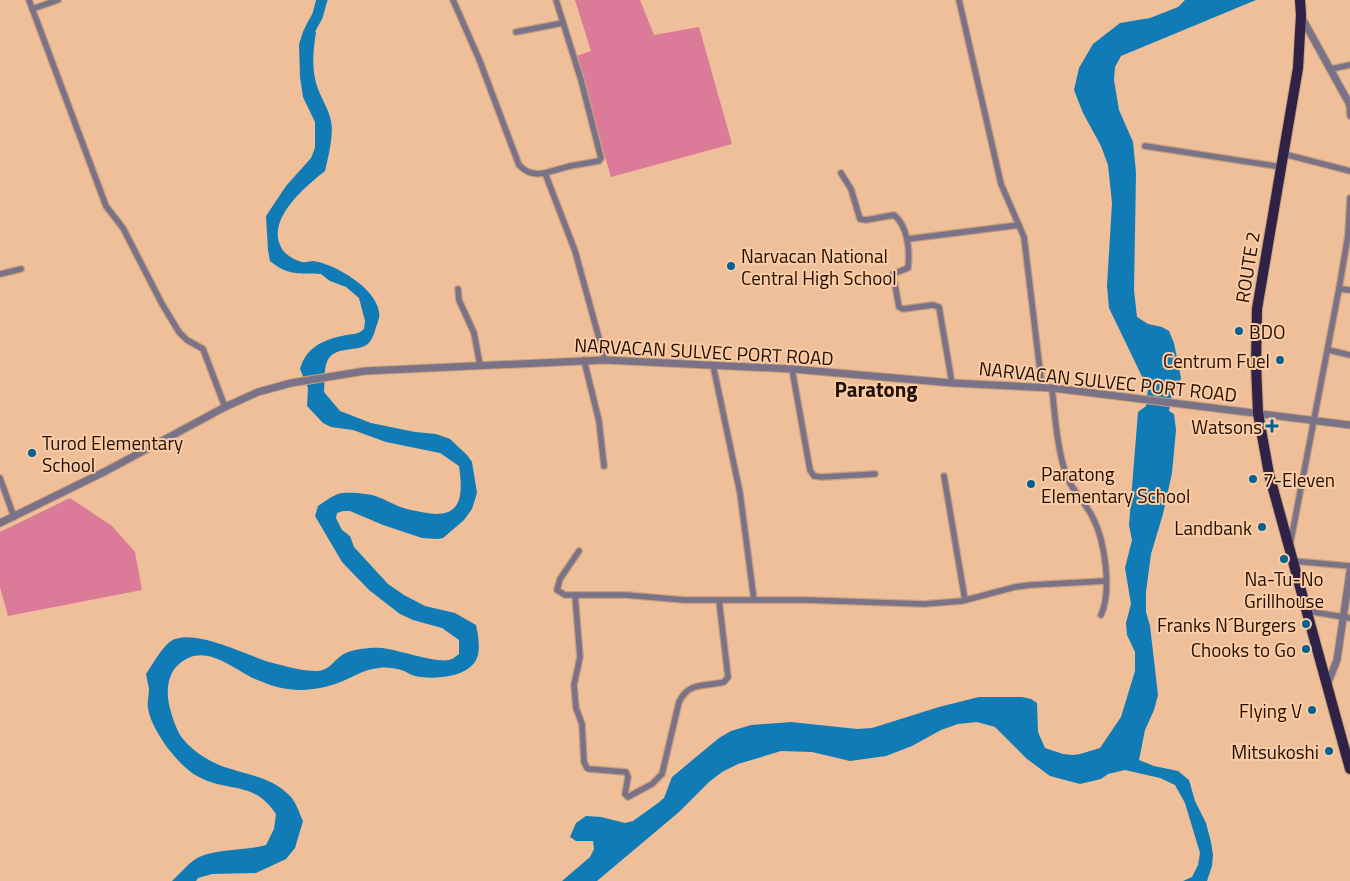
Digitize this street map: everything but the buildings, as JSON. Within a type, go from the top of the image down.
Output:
[{"type":"highway","name":"ROUTE 2","points":[[1300,0],[1298,68],[1258,309],[1256,365],[1258,413],[1269,474],[1350,769]]},
{"type":"street","points":[[29,0],[106,206],[122,228],[179,332],[186,340],[203,349],[225,407]]},
{"type":"street","points":[[32,9],[58,0]]},
{"type":"street","points":[[453,0],[479,59],[519,165],[525,171],[531,173],[545,173],[599,161],[601,158],[581,80],[556,0]]},
{"type":"street","points":[[959,0],[1000,176],[1026,249],[1042,388]]},
{"type":"street","points":[[1301,15],[1349,105],[1350,116]]},
{"type":"street","points":[[516,32],[563,24]]},
{"type":"street","points":[[1331,69],[1350,65]]},
{"type":"street","points":[[1145,146],[1282,167]]},
{"type":"street","points":[[1284,154],[1350,171]]},
{"type":"street","points":[[545,173],[578,259],[606,360]]},
{"type":"street","points":[[841,173],[851,189],[860,219],[896,216],[908,239],[908,268],[893,274],[899,307],[903,309],[934,304],[939,307],[952,383]]},
{"type":"street","points":[[1290,547],[1340,288],[1349,235],[1350,198]]},
{"type":"street","points":[[908,239],[1019,226]]},
{"type":"street","points":[[0,274],[22,269]]},
{"type":"street","points":[[1340,288],[1350,290]]},
{"type":"street","points":[[458,289],[459,300],[474,333],[480,364]]},
{"type":"street","points":[[1329,350],[1350,355]]},
{"type":"street","points":[[584,360],[599,421],[604,466]]},
{"type":"street","name":"NARVACAN SULVEC PORT ROAD","points":[[0,523],[14,518],[225,407],[258,392],[304,381],[365,371],[584,360],[792,369],[952,383],[1052,388],[1350,425]]},
{"type":"street","points":[[713,365],[740,493],[754,600]]},
{"type":"street","points":[[792,369],[810,470],[814,476],[875,474]]},
{"type":"street","points":[[1052,388],[1063,465],[1071,485],[1094,519],[1102,549],[1106,600],[1101,615]]},
{"type":"street","points":[[944,476],[965,600]]},
{"type":"street","points":[[0,478],[14,518]]},
{"type":"street","points":[[579,552],[565,570],[557,588],[560,592],[575,596],[626,595],[684,600],[804,600],[924,604],[965,600],[1030,585],[1106,581]]},
{"type":"street","points":[[1293,561],[1350,566]]},
{"type":"street","points":[[1327,685],[1337,660],[1346,618],[1350,572]]},
{"type":"street","points":[[575,596],[580,657],[574,684],[576,708],[582,724],[584,762],[586,768],[590,769],[626,772],[628,777],[625,794],[628,797],[652,784],[662,774],[665,768],[679,702],[683,694],[696,686],[724,682],[728,677],[719,600]]},
{"type":"street","points":[[1307,610],[1346,618]]},
{"type":"shaded area","points":[[575,0],[640,0],[654,35],[699,27],[732,144],[611,177],[576,56],[591,51]]},
{"type":"shaded area","points":[[70,498],[112,526],[135,552],[142,590],[8,616],[0,587],[0,532]]},
{"type":"water","points":[[1185,0],[1256,0],[1121,56],[1115,67],[1114,80],[1119,110],[1133,142],[1136,173],[1134,290],[1137,317],[1148,324],[1162,327],[1169,331],[1174,343],[1181,378],[1172,394],[1169,411],[1174,414],[1176,430],[1172,473],[1163,514],[1151,554],[1146,592],[1146,612],[1150,626],[1158,695],[1145,730],[1139,760],[1154,766],[1178,771],[1189,780],[1195,801],[1206,823],[1211,842],[1212,866],[1207,881],[1183,881],[1192,877],[1198,865],[1200,853],[1185,803],[1175,785],[1160,778],[1125,770],[1080,784],[1050,776],[1027,759],[995,727],[977,722],[958,724],[941,730],[912,746],[886,756],[850,761],[812,752],[781,751],[738,764],[722,772],[709,782],[679,812],[597,881],[562,881],[590,857],[594,849],[593,841],[576,841],[570,837],[576,823],[586,816],[601,817],[625,823],[633,821],[664,798],[672,777],[719,738],[731,731],[751,725],[791,722],[857,729],[872,728],[939,707],[979,697],[1022,697],[1037,703],[1038,732],[1045,748],[1073,755],[1100,748],[1121,717],[1135,671],[1135,652],[1127,635],[1126,623],[1131,604],[1125,568],[1132,540],[1129,525],[1138,412],[1146,406],[1148,389],[1109,308],[1107,286],[1112,203],[1108,165],[1074,90],[1079,68],[1093,44],[1120,23],[1150,18],[1178,7]]},
{"type":"water","points":[[304,29],[316,32],[313,53],[314,75],[330,117],[332,126],[331,139],[325,171],[290,204],[279,225],[278,236],[282,250],[293,258],[303,262],[313,261],[322,263],[332,267],[363,286],[371,294],[379,314],[374,334],[368,344],[359,348],[342,350],[329,358],[325,370],[324,392],[340,411],[371,423],[415,432],[436,434],[450,439],[472,462],[477,493],[472,509],[464,520],[443,538],[438,539],[422,538],[383,525],[350,511],[337,513],[336,518],[342,530],[350,536],[354,547],[388,584],[425,606],[455,613],[476,625],[479,644],[478,655],[468,669],[451,676],[423,677],[399,669],[381,668],[365,671],[330,686],[302,690],[267,684],[227,663],[207,656],[187,659],[177,666],[169,681],[168,694],[169,706],[181,736],[199,754],[212,761],[262,778],[282,789],[294,800],[303,821],[295,848],[286,859],[256,873],[212,874],[198,878],[196,881],[172,881],[199,857],[215,852],[266,845],[274,829],[276,814],[258,796],[240,789],[210,782],[194,774],[166,746],[149,713],[149,689],[146,674],[171,641],[192,637],[220,644],[269,662],[311,671],[321,671],[346,653],[367,648],[382,648],[443,660],[450,660],[459,654],[459,640],[442,628],[413,620],[400,614],[369,590],[342,562],[315,516],[318,506],[341,493],[374,496],[401,507],[439,514],[454,508],[458,502],[461,486],[459,466],[440,453],[386,442],[353,430],[331,427],[323,423],[307,406],[308,388],[300,369],[306,356],[311,350],[322,343],[345,335],[356,334],[364,329],[365,321],[359,298],[346,287],[330,281],[321,274],[288,271],[270,261],[266,216],[286,186],[311,158],[315,148],[315,122],[303,97],[300,77],[299,44]]},
{"type":"waterway","points":[[308,45],[311,27],[317,17],[322,0]]},
{"type":"place","name":"Narvacan National Central High School","points":[[731,266]]},
{"type":"place","name":"BDO","points":[[1239,331]]},
{"type":"place","name":"Centrum Fuel","points":[[1280,360]]},
{"type":"place","name":"Watsons","points":[[1272,426]]},
{"type":"place","name":"Turod Elementary School","points":[[32,453]]},
{"type":"place","name":"7-Eleven","points":[[1253,479]]},
{"type":"place","name":"Paratong Elementary School","points":[[1031,484]]},
{"type":"place","name":"Landbank","points":[[1262,527]]},
{"type":"place","name":"Na-Tu-No Grillhouse","points":[[1284,559]]},
{"type":"place","name":"Franks N´Burgers","points":[[1306,624]]},
{"type":"place","name":"Chooks to Go","points":[[1306,649]]},
{"type":"place","name":"Flying V","points":[[1312,710]]},
{"type":"place","name":"Mitsukoshi","points":[[1329,751]]},
{"type":"district","name":"Paratong","points":[[876,389]]}]
